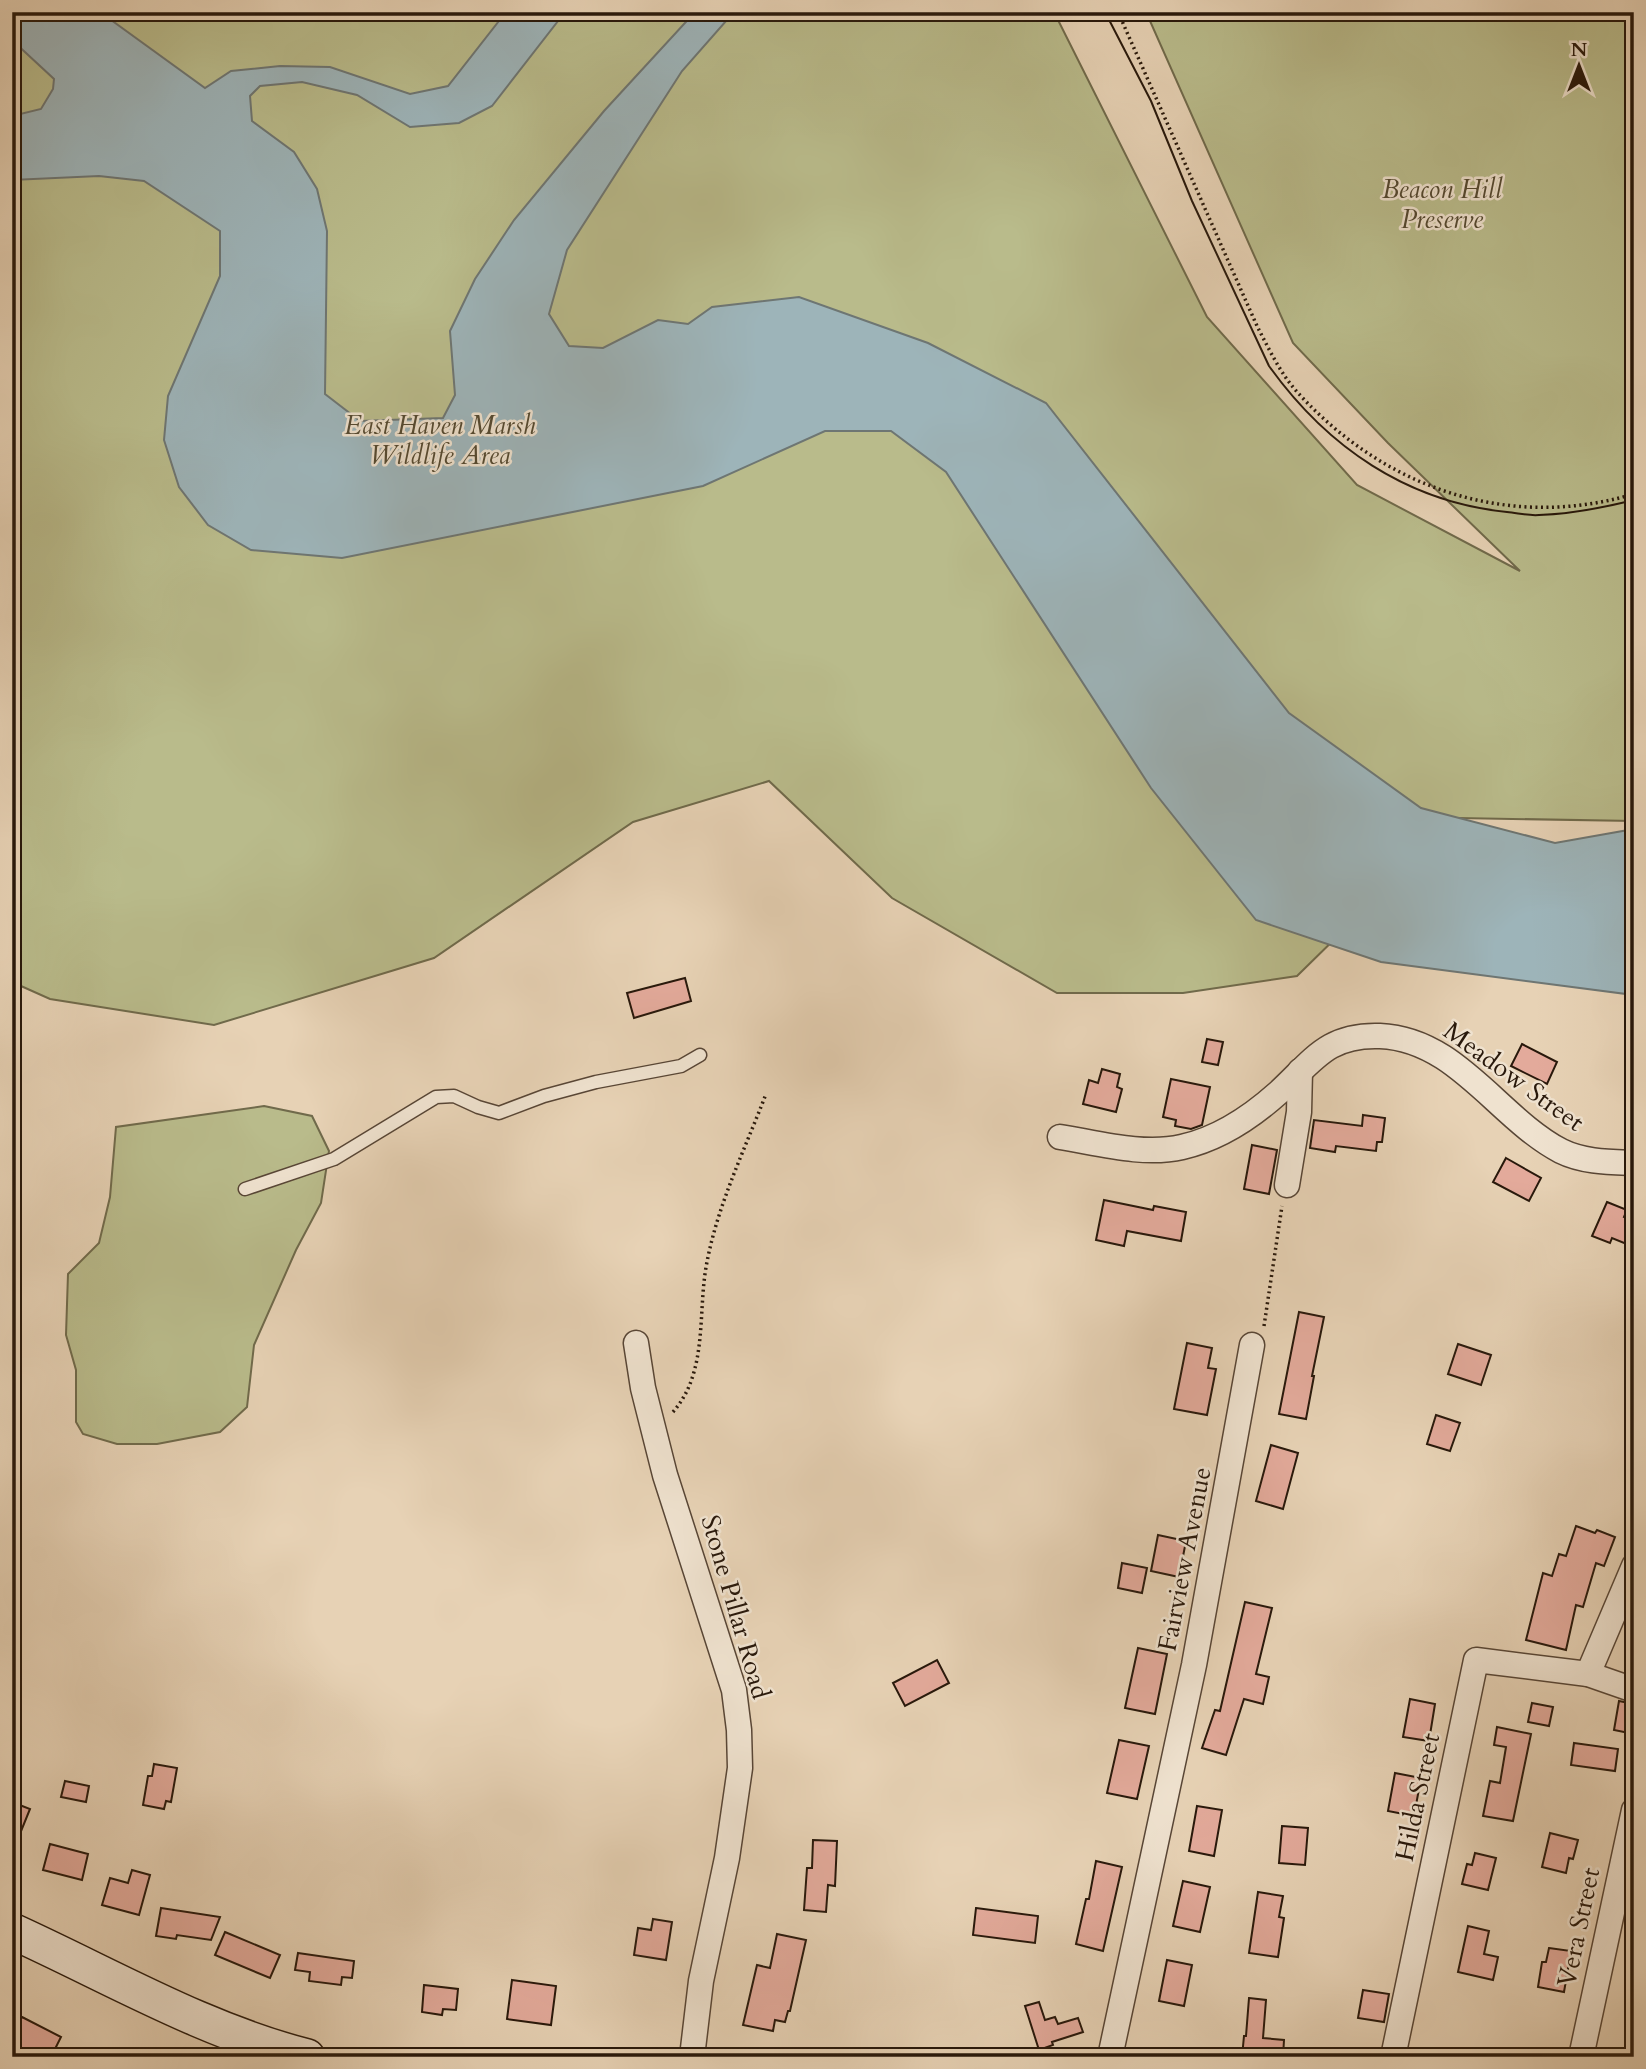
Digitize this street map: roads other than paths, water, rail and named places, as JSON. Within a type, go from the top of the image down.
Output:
[{"type":"main road","points":[[12,1931],[180,2012],[301,2056]]},
{"type":"street","name":"Meadow Street","points":[[1060,1137],[1153,1150],[1180,1148],[1215,1137],[1244,1121],[1277,1094],[1322,1049],[1359,1036],[1406,1039],[1432,1049],[1540,1138],[1563,1152],[1585,1159],[1634,1163]]},
{"type":"street","points":[[1287,1185],[1299,1112],[1300,1072]]},
{"type":"street","name":"Stone Pillar Road","points":[[636,1343],[643,1388],[665,1475],[734,1690],[739,1730],[740,1768],[727,1857],[701,1980],[692,2057]]},
{"type":"street","name":"Fairview Avenue","points":[[1110,2057],[1196,1654],[1252,1345]]},
{"type":"street","points":[[1634,1566],[1588,1674],[1634,1690]]},
{"type":"street","name":"Hilda Street","points":[[1393,2057],[1476,1661],[1588,1674]]},
{"type":"street","name":"Vera Street","points":[[1581,2057],[1634,1810]]},
{"type":"lane","points":[[245,1189],[334,1159],[436,1097],[454,1096],[499,1113],[544,1096],[596,1082],[681,1066],[700,1055]]},
{"type":"water","points":[[12,12],[100,12],[205,88],[231,71],[280,66],[330,67],[410,94],[448,86],[506,12],[565,12],[492,106],[459,123],[410,127],[357,95],[302,82],[260,86],[250,96],[252,121],[294,152],[317,189],[327,231],[325,394],[360,421],[443,418],[455,395],[450,331],[475,279],[514,220],[604,111],[695,12],[734,12],[682,71],[567,250],[549,314],[569,346],[603,348],[658,320],[688,324],[712,307],[799,297],[928,343],[1046,403],[1289,713],[1421,808],[1555,843],[1634,829],[1634,995],[1381,962],[1256,920],[1151,788],[946,472],[891,431],[825,431],[703,486],[342,558],[251,550],[208,525],[179,487],[164,440],[168,396],[220,276],[220,231],[144,181],[99,176],[12,180],[12,116],[41,109],[53,89],[54,79],[12,40]]},
{"type":"tram line","points":[[1105,12],[1151,101],[1192,201],[1269,366],[1317,422],[1372,466],[1403,483],[1470,506],[1535,515],[1587,510],[1634,500]]},
{"type":"park label","name":"Beacon Hill Preserve","points":[[1442,204]]},
{"type":"park label","name":"East Haven Marsh Wildlife Area","points":[[440,440]]}]
